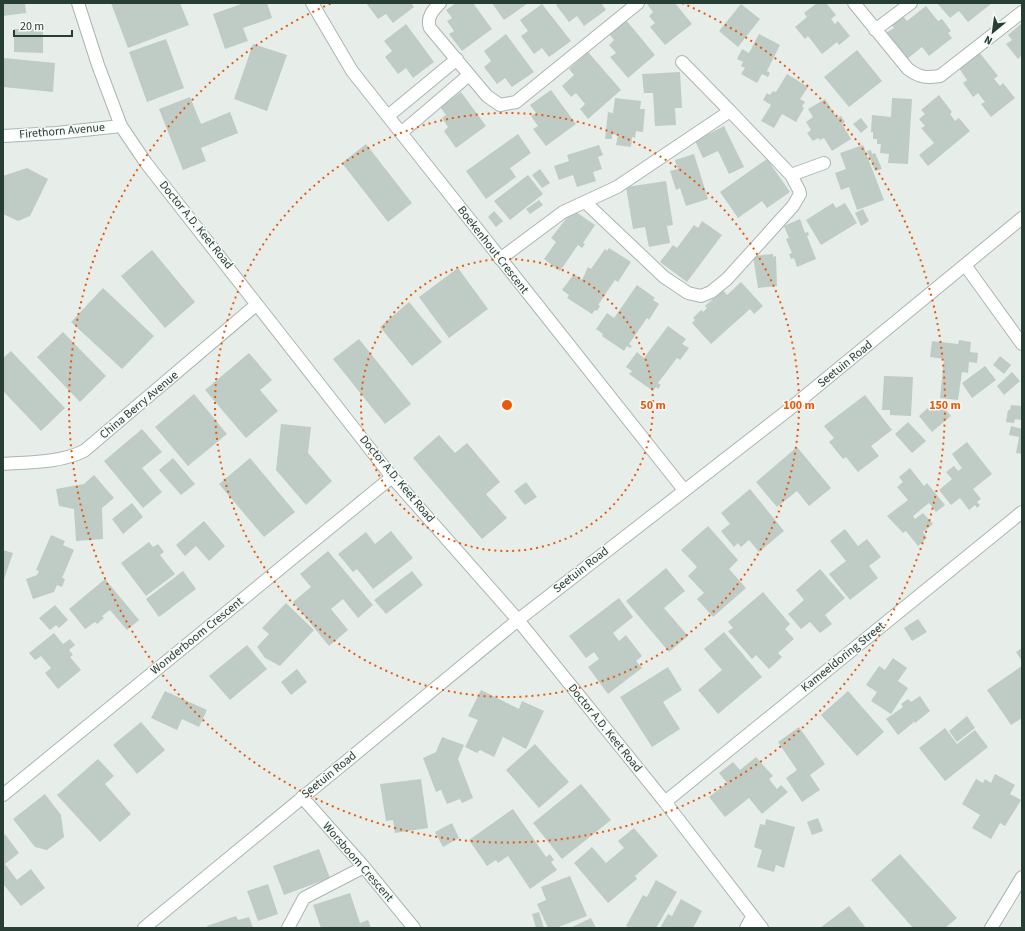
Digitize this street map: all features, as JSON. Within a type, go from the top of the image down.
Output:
[{"type":"street","name":"Doctor A.D. Keet Road","points":[[78,3],[98,65],[121,126],[146,163],[232,270],[256,306],[392,477],[518,620],[665,802],[752,917],[762,928]]},
{"type":"street","name":"Boekenhout Crescent","points":[[312,3],[352,71],[402,132],[500,259],[684,490]]},
{"type":"street","points":[[440,3],[431,14],[429,25],[469,75],[496,104],[500,105],[510,104],[527,93],[638,3]]},
{"type":"street","points":[[854,3],[908,70],[917,76],[926,78],[940,76],[1022,12]]},
{"type":"street","points":[[875,30],[911,3]]},
{"type":"street","points":[[388,116],[457,59]]},
{"type":"street","points":[[585,202],[664,277],[688,293],[701,296],[711,292],[727,279],[793,206],[800,194],[791,175],[682,62]]},
{"type":"street","points":[[402,132],[469,75]]},
{"type":"street","points":[[500,259],[546,223],[563,212],[617,187],[730,111]]},
{"type":"street","name":"Firethorn Avenue","points":[[3,136],[56,133],[121,126]]},
{"type":"street","points":[[791,175],[824,163]]},
{"type":"street","name":"Seetuin Road","points":[[144,928],[518,620],[787,411],[1022,218]]},
{"type":"street","points":[[965,265],[1022,344]]},
{"type":"street","name":"China Berry Avenue","points":[[3,464],[60,459],[72,457],[84,451],[256,306]]},
{"type":"street","name":"Wonderboom Crescent","points":[[3,795],[392,477]]},
{"type":"street","name":"Kameeldoring Street","points":[[665,802],[1022,512]]},
{"type":"street","name":"Worsboom Crescent","points":[[302,797],[364,867],[414,928]]},
{"type":"street","points":[[288,928],[304,898],[364,867]]},
{"type":"street","points":[[991,928],[1022,877]]},
{"type":"street","points":[[746,928],[752,917]]},
{"type":"building","points":[[3,3],[25,3],[26,13],[3,16]]},
{"type":"building","points":[[111,3],[180,3],[189,25],[128,48]]},
{"type":"building","points":[[244,3],[267,3],[272,18],[243,28],[248,41],[225,49],[213,14]]},
{"type":"building","points":[[366,3],[411,3],[414,7],[393,23],[386,14],[378,19]]},
{"type":"building","points":[[456,3],[473,3],[492,29],[462,51],[449,34],[454,31],[447,21],[452,18],[446,10]]},
{"type":"building","points":[[492,3],[528,3],[504,20]]},
{"type":"building","points":[[558,3],[601,3],[606,10],[584,26],[577,16],[569,22],[556,5]]},
{"type":"building","points":[[675,3],[692,24],[665,45],[650,27],[655,23],[649,16],[653,12],[647,4]]},
{"type":"building","points":[[817,3],[826,3],[836,15],[831,19],[835,24],[838,21],[850,36],[839,45],[837,42],[822,54],[808,36],[805,39],[795,27],[807,17],[804,13]]},
{"type":"building","points":[[937,3],[991,4],[968,22],[959,11],[950,18]]},
{"type":"building","points":[[542,4],[571,41],[549,57],[542,48],[534,54],[521,36],[528,31],[520,20]]},
{"type":"building","points":[[741,4],[760,19],[738,47],[719,31]]},
{"type":"building","points":[[926,6],[938,21],[942,19],[951,31],[948,33],[952,38],[929,56],[922,47],[907,59],[886,33],[894,28],[890,23],[901,14],[907,21]]},
{"type":"building","points":[[626,20],[655,55],[628,78],[610,57],[616,53],[609,45],[614,40],[609,34]]},
{"type":"building","points":[[1022,23],[1022,58],[1021,56],[1018,59],[1006,44],[1012,40],[1008,35]]},
{"type":"building","points":[[406,24],[434,62],[413,78],[406,68],[398,74],[385,57],[392,51],[384,41]]},
{"type":"building","points":[[14,29],[43,29],[43,53],[14,52]]},
{"type":"building","points":[[506,34],[534,72],[512,87],[505,78],[497,84],[484,67],[491,61],[484,51]]},
{"type":"building","points":[[759,34],[780,45],[767,71],[770,73],[768,77],[762,74],[757,83],[741,74],[745,68],[741,66],[743,62],[737,59],[742,49],[749,53]]},
{"type":"building","points":[[166,39],[184,88],[147,102],[129,52]]},
{"type":"building","points":[[253,44],[287,55],[267,111],[234,99]]},
{"type":"building","points":[[857,50],[882,81],[849,107],[824,77]]},
{"type":"building","points":[[588,52],[621,90],[588,119],[580,109],[585,104],[576,93],[571,97],[562,86],[574,75],[569,69]]},
{"type":"building","points":[[979,52],[998,76],[994,79],[1000,86],[1003,83],[1015,98],[991,117],[981,104],[985,102],[978,93],[973,97],[963,83],[967,80],[959,68]]},
{"type":"building","points":[[4,58],[55,63],[53,92],[3,87]]},
{"type":"building","points":[[680,72],[682,108],[675,108],[676,125],[655,126],[653,93],[644,93],[642,74]]},
{"type":"building","points":[[787,74],[808,87],[800,99],[805,102],[802,106],[804,108],[796,122],[782,114],[774,128],[761,121],[771,105],[763,100],[767,93],[770,95],[773,91],[776,92]]},
{"type":"building","points":[[551,90],[576,124],[546,146],[533,129],[538,126],[531,116],[536,113],[530,105]]},
{"type":"building","points":[[461,92],[486,126],[456,148],[444,131],[448,127],[442,118],[446,115],[440,107]]},
{"type":"building","points":[[939,95],[952,112],[950,114],[955,121],[959,118],[970,131],[928,166],[919,155],[934,143],[921,128],[925,126],[919,119],[925,114],[921,110]]},
{"type":"building","points":[[190,97],[201,124],[230,112],[238,133],[201,148],[206,161],[183,170],[159,109]]},
{"type":"building","points":[[615,98],[641,101],[640,109],[645,109],[643,132],[636,131],[635,138],[632,137],[631,147],[616,145],[618,135],[612,134],[612,139],[605,139],[608,112],[613,113]]},
{"type":"building","points":[[892,98],[912,99],[908,164],[888,163],[889,154],[880,153],[881,144],[877,144],[877,139],[873,139],[873,132],[871,132],[872,115],[891,117]]},
{"type":"building","points":[[825,99],[837,118],[841,116],[845,122],[842,124],[851,139],[832,151],[824,138],[820,140],[818,138],[813,141],[807,133],[811,130],[806,122],[813,117],[808,109]]},
{"type":"building","points":[[861,118],[868,127],[861,133],[853,124]]},
{"type":"building","points":[[724,126],[744,167],[729,174],[718,151],[703,158],[695,141]]},
{"type":"building","points":[[518,134],[531,153],[510,168],[516,177],[486,199],[466,171]]},
{"type":"building","points":[[366,144],[412,203],[388,222],[342,163]]},
{"type":"building","points":[[599,145],[603,155],[598,157],[602,169],[593,172],[596,181],[577,187],[573,175],[559,180],[554,166],[569,161],[567,155]]},
{"type":"building","points":[[863,145],[884,200],[857,210],[849,187],[841,190],[835,173],[846,169],[840,153]]},
{"type":"building","points":[[871,150],[872,154],[875,153],[882,169],[875,171],[867,151]]},
{"type":"building","points":[[694,154],[708,199],[686,206],[680,188],[676,190],[670,171],[678,169],[675,160]]},
{"type":"building","points":[[767,159],[790,192],[767,208],[762,201],[738,218],[720,192]]},
{"type":"building","points":[[27,168],[48,179],[30,216],[18,221],[3,214],[3,176]]},
{"type":"building","points":[[540,169],[550,183],[542,188],[532,175]]},
{"type":"building","points":[[528,175],[543,194],[510,220],[494,201]]},
{"type":"building","points":[[666,181],[673,225],[667,226],[670,243],[649,247],[645,227],[633,229],[626,187]]},
{"type":"building","points":[[539,200],[543,205],[530,214],[526,209]]},
{"type":"building","points":[[833,203],[836,208],[845,203],[857,223],[821,245],[806,220]]},
{"type":"building","points":[[863,209],[869,221],[861,226],[855,213]]},
{"type":"building","points":[[573,210],[595,225],[583,243],[585,244],[582,248],[578,245],[560,271],[544,259],[556,242],[551,238]]},
{"type":"building","points":[[494,211],[503,221],[496,227],[488,217]]},
{"type":"building","points":[[800,219],[805,233],[808,232],[809,235],[807,236],[816,259],[797,267],[794,258],[791,259],[789,254],[792,253],[786,239],[789,238],[784,226]]},
{"type":"building","points":[[702,221],[722,235],[687,282],[660,262],[673,245],[677,248],[694,225],[698,228]]},
{"type":"building","points":[[609,248],[631,262],[618,282],[615,280],[598,305],[600,306],[597,311],[595,310],[592,314],[567,298],[569,295],[562,290],[574,274],[582,280],[588,267],[591,269],[605,249],[607,251]]},
{"type":"building","points":[[152,250],[195,302],[165,328],[121,276]]},
{"type":"building","points":[[773,254],[773,257],[776,256],[777,286],[758,288],[753,256]]},
{"type":"building","points":[[458,268],[488,309],[449,338],[419,297]]},
{"type":"building","points":[[741,282],[763,306],[754,314],[750,309],[711,344],[692,323],[695,320],[693,318],[701,310],[703,312],[707,308],[705,306],[723,290],[727,295]]},
{"type":"building","points":[[637,285],[655,298],[653,300],[659,304],[649,320],[647,318],[629,344],[632,346],[630,348],[627,346],[624,351],[602,336],[603,334],[596,329],[607,313],[614,318]]},
{"type":"building","points":[[103,288],[154,336],[122,369],[71,322]]},
{"type":"building","points":[[409,302],[442,342],[412,366],[380,327]]},
{"type":"building","points":[[668,326],[686,339],[682,344],[689,348],[680,360],[677,358],[658,383],[661,385],[658,389],[656,387],[653,391],[629,374],[632,371],[626,367],[637,352],[644,358]]},
{"type":"building","points":[[63,332],[106,376],[80,402],[37,357]]},
{"type":"building","points":[[359,339],[411,404],[385,424],[333,359]]},
{"type":"building","points":[[959,340],[971,342],[970,352],[978,353],[977,363],[969,362],[968,373],[962,372],[958,400],[940,398],[944,359],[930,357],[932,341],[958,344]]},
{"type":"building","points":[[11,351],[65,408],[41,431],[3,391],[3,358]]},
{"type":"building","points":[[249,353],[272,380],[260,390],[278,411],[246,438],[205,390]]},
{"type":"building","points":[[1000,356],[1011,365],[1004,374],[993,365]]},
{"type":"building","points":[[985,366],[996,380],[972,398],[962,383]]},
{"type":"building","points":[[1012,372],[1020,381],[1004,395],[997,386]]},
{"type":"building","points":[[884,376],[913,377],[911,416],[890,415],[890,410],[882,410]]},
{"type":"building","points":[[194,394],[227,434],[188,466],[155,427]]},
{"type":"building","points":[[865,395],[892,430],[871,446],[879,456],[858,472],[846,457],[843,459],[829,442],[834,438],[824,426]]},
{"type":"building","points":[[937,400],[951,416],[932,432],[919,416]]},
{"type":"building","points":[[1011,405],[1022,406],[1022,420],[1015,419],[1014,423],[1006,422],[1008,410],[1010,410]]},
{"type":"building","points":[[908,422],[926,441],[912,453],[895,434]]},
{"type":"building","points":[[281,424],[311,427],[308,453],[332,481],[306,505],[276,470]]},
{"type":"building","points":[[1011,426],[1022,429],[1022,454],[1016,453],[1019,437],[1009,435]]},
{"type":"building","points":[[142,429],[162,452],[142,468],[162,492],[143,508],[104,461]]},
{"type":"building","points":[[439,435],[455,453],[467,443],[500,482],[486,494],[507,518],[482,539],[413,458]]},
{"type":"building","points":[[967,442],[992,474],[973,489],[981,499],[977,502],[980,505],[977,508],[975,505],[969,510],[960,498],[951,505],[939,490],[952,479],[946,472],[954,466],[958,471],[962,468],[952,454]]},
{"type":"building","points":[[797,447],[831,488],[809,506],[797,491],[777,507],[756,482]]},
{"type":"building","points":[[173,458],[195,484],[181,495],[159,470]]},
{"type":"building","points":[[250,458],[295,512],[264,537],[219,484]]},
{"type":"building","points":[[910,468],[924,486],[927,483],[945,505],[936,512],[929,503],[913,516],[915,519],[923,513],[933,524],[923,532],[927,538],[918,546],[906,531],[903,533],[887,516],[908,500],[897,487],[903,482],[899,477]]},
{"type":"building","points":[[94,475],[114,498],[102,508],[103,539],[76,541],[74,509],[59,506],[56,489],[84,484]]},
{"type":"building","points":[[526,482],[537,497],[525,505],[514,491]]},
{"type":"building","points":[[750,489],[784,531],[759,552],[749,540],[741,547],[738,543],[734,547],[721,531],[730,524],[721,513]]},
{"type":"building","points":[[132,503],[143,517],[123,534],[112,519]]},
{"type":"building","points":[[204,521],[225,546],[209,561],[196,546],[185,556],[176,545]]},
{"type":"building","points":[[708,526],[738,560],[729,569],[746,588],[713,617],[697,599],[704,593],[688,576],[697,567],[681,550]]},
{"type":"building","points":[[845,529],[858,546],[867,539],[881,557],[869,566],[878,578],[850,600],[829,574],[846,561],[830,541]]},
{"type":"building","points":[[391,531],[413,558],[373,589],[357,569],[353,572],[338,554],[366,532],[375,544]]},
{"type":"building","points":[[51,535],[65,541],[63,545],[74,550],[62,578],[65,579],[62,587],[57,585],[54,592],[33,599],[26,579],[37,575],[39,571],[36,570]]},
{"type":"building","points":[[149,542],[153,547],[158,544],[164,552],[160,555],[175,574],[146,596],[121,563]]},
{"type":"building","points":[[3,550],[13,553],[3,582]]},
{"type":"building","points":[[328,551],[373,605],[358,618],[343,599],[331,609],[348,630],[329,646],[293,602],[311,587],[300,574]]},
{"type":"building","points":[[666,568],[685,591],[664,608],[688,636],[669,652],[626,601]]},
{"type":"building","points":[[820,569],[845,598],[825,615],[832,624],[820,633],[810,622],[801,629],[788,614],[804,600],[796,590]]},
{"type":"building","points":[[183,571],[196,589],[159,617],[146,599]]},
{"type":"building","points":[[412,571],[423,585],[386,614],[374,600]]},
{"type":"building","points":[[105,579],[139,620],[127,630],[110,610],[102,616],[104,618],[97,624],[95,622],[85,629],[69,609]]},
{"type":"building","points":[[763,592],[790,624],[785,629],[794,639],[778,653],[782,657],[769,669],[756,655],[752,659],[728,631],[733,628],[728,622]]},
{"type":"building","points":[[619,598],[633,617],[613,633],[619,641],[626,635],[642,656],[636,661],[642,668],[608,694],[588,667],[599,659],[594,652],[586,658],[569,636]]},
{"type":"building","points":[[286,603],[314,630],[280,666],[265,658],[257,647],[269,634],[262,628]]},
{"type":"building","points":[[55,605],[68,620],[59,628],[56,625],[50,630],[39,618]]},
{"type":"building","points":[[918,619],[927,632],[912,641],[904,628]]},
{"type":"building","points":[[724,632],[762,677],[718,714],[698,690],[722,670],[704,649]]},
{"type":"building","points":[[54,633],[63,644],[70,639],[75,645],[69,650],[73,655],[70,657],[81,670],[58,689],[45,673],[51,668],[41,656],[35,660],[29,653]]},
{"type":"building","points":[[247,645],[267,669],[230,700],[209,676]]},
{"type":"building","points":[[1022,648],[1022,661],[1016,652]]},
{"type":"building","points":[[893,658],[907,668],[898,681],[908,688],[891,714],[871,701],[877,692],[866,685],[879,666],[885,670]]},
{"type":"building","points":[[1022,666],[1022,718],[1011,725],[987,690]]},
{"type":"building","points":[[668,667],[682,690],[663,702],[680,729],[652,747],[620,697]]},
{"type":"building","points":[[297,669],[307,682],[291,695],[281,682]]},
{"type":"building","points":[[481,690],[519,709],[522,701],[544,711],[526,749],[503,737],[494,757],[480,750],[477,753],[465,747],[478,720],[468,716]]},
{"type":"building","points":[[165,691],[207,710],[199,727],[182,719],[177,730],[151,718]]},
{"type":"building","points":[[848,691],[884,732],[857,756],[821,715]]},
{"type":"building","points":[[920,696],[930,711],[915,723],[910,716],[914,722],[898,735],[886,719],[903,707],[901,704],[908,699],[911,702]]},
{"type":"building","points":[[967,716],[975,728],[957,742],[949,731]]},
{"type":"building","points":[[141,722],[165,750],[137,774],[113,745]]},
{"type":"building","points":[[799,727],[825,764],[810,775],[820,790],[802,802],[786,778],[797,770],[778,742]]},
{"type":"building","points":[[945,728],[957,744],[975,730],[988,747],[945,781],[919,748]]},
{"type":"building","points":[[442,737],[464,745],[458,759],[473,798],[462,803],[460,799],[447,804],[441,790],[436,792],[423,758],[436,752]]},
{"type":"building","points":[[535,744],[569,782],[539,808],[506,770]]},
{"type":"building","points":[[756,757],[773,776],[769,779],[777,789],[781,785],[788,792],[762,814],[749,798],[725,817],[709,797],[727,783],[719,773],[733,762],[740,770]]},
{"type":"building","points":[[98,759],[114,776],[105,784],[131,814],[100,842],[57,795]]},
{"type":"building","points":[[995,774],[1015,785],[1010,794],[1021,800],[1005,826],[1000,823],[991,839],[972,828],[980,815],[962,804],[976,779],[983,783],[985,779],[991,783]]},
{"type":"building","points":[[421,779],[428,828],[395,833],[393,820],[386,821],[380,784]]},
{"type":"building","points":[[581,784],[611,820],[562,859],[533,823]]},
{"type":"building","points":[[45,794],[61,815],[64,837],[47,850],[35,847],[13,819]]},
{"type":"building","points":[[513,809],[546,857],[550,854],[554,860],[551,862],[557,870],[530,889],[508,856],[498,863],[496,860],[487,866],[469,840]]},
{"type":"building","points":[[818,818],[823,831],[812,835],[807,822]]},
{"type":"building","points":[[766,819],[795,827],[784,868],[776,865],[774,872],[757,867],[762,850],[754,847],[760,824],[765,825]]},
{"type":"building","points":[[452,823],[459,838],[443,847],[435,832]]},
{"type":"building","points":[[634,828],[658,856],[635,876],[637,879],[608,903],[574,863],[592,847],[606,863],[624,848],[618,841]]},
{"type":"building","points":[[5,834],[19,853],[5,864],[17,880],[31,869],[45,888],[21,906],[3,884],[3,836]]},
{"type":"building","points":[[319,849],[330,878],[284,895],[273,866]]},
{"type":"building","points":[[900,854],[957,918],[945,928],[913,928],[871,880]]},
{"type":"building","points":[[570,876],[587,916],[556,928],[548,928],[537,904],[546,900],[541,887]]},
{"type":"building","points":[[656,880],[677,892],[656,928],[630,928],[626,926],[643,895],[647,897]]},
{"type":"building","points":[[268,884],[278,914],[258,921],[247,891]]},
{"type":"building","points":[[350,893],[360,923],[368,920],[371,928],[321,928],[313,905]]},
{"type":"building","points":[[681,899],[702,911],[693,928],[660,928],[668,914],[672,916]]},
{"type":"building","points":[[849,906],[866,928],[820,928]]},
{"type":"building","points":[[539,912],[544,928],[536,928],[532,914]]},
{"type":"building","points":[[236,916],[238,920],[249,917],[253,928],[208,928],[207,926]]},
{"type":"building","points":[[591,918],[596,928],[570,928]]}]
